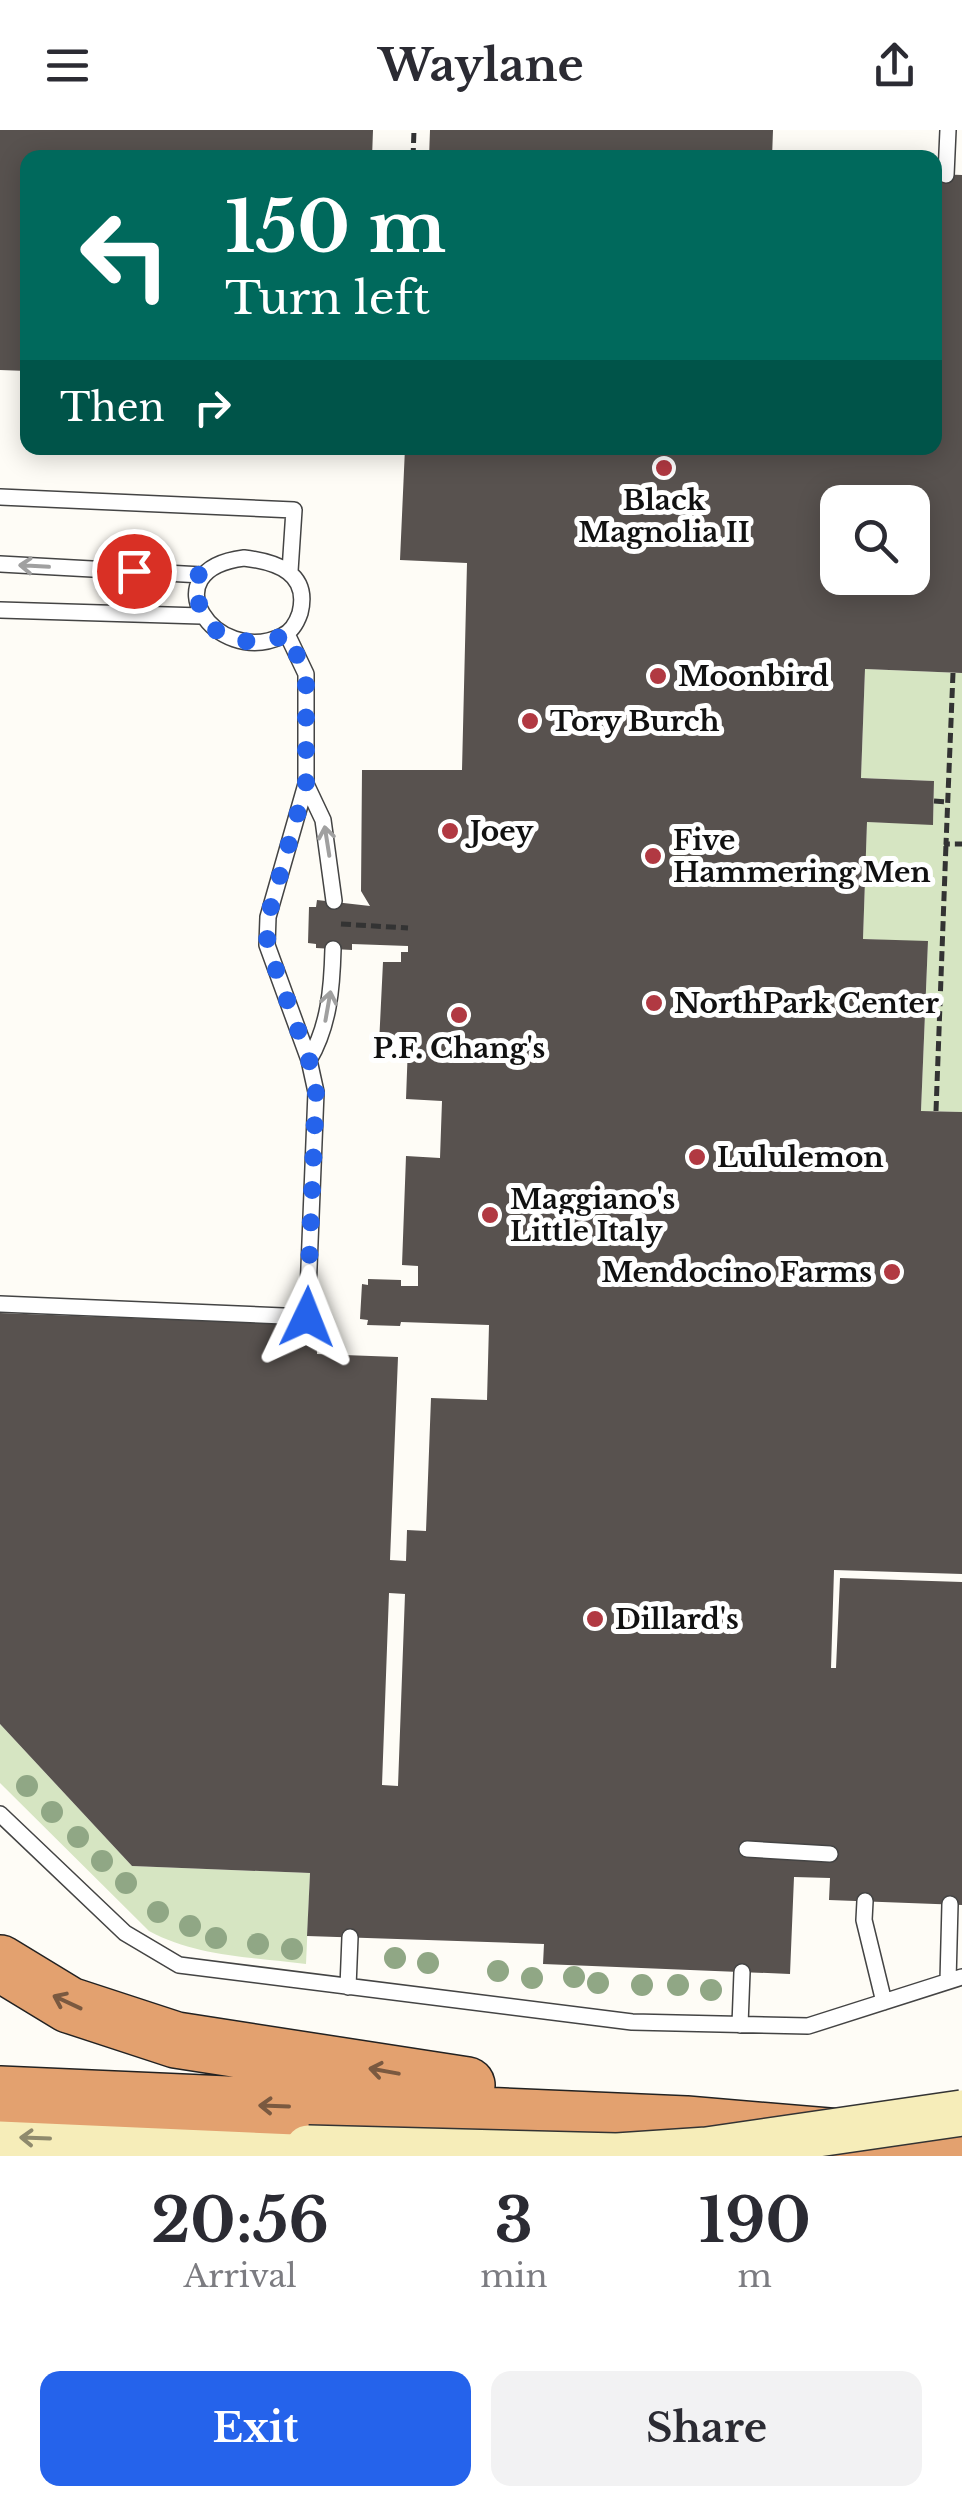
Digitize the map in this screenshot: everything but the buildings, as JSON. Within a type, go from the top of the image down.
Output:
[{"type":"highway","points":[[0,1964],[69,2005],[176,2040],[325,2060],[686,2124]]},
{"type":"highway","points":[[0,2094],[686,2124],[962,2148]]},
{"type":"main road","points":[[0,2136],[617,2156],[707,2150],[962,2113]]},
{"type":"lane","points":[[946,175],[948,130]]},
{"type":"lane","points":[[0,498],[294,510],[290,571],[302,588],[298,620],[287,634],[262,641],[234,638],[210,628],[201,616],[197,589],[202,575],[214,565],[244,558],[290,571]]},
{"type":"lane","points":[[0,564],[202,575]]},
{"type":"lane","points":[[0,610],[201,616]]},
{"type":"lane","points":[[0,1304],[307,1317],[316,1092],[309,1060],[267,945],[268,917],[306,784],[306,674],[287,634]]},
{"type":"lane","points":[[306,784],[323,820],[334,901]]},
{"type":"lane","points":[[309,1060],[320,1040],[328,1009],[333,950]]},
{"type":"lane","points":[[0,1814],[125,1933],[179,1965],[632,2022],[808,2026],[955,1979],[950,1904]]},
{"type":"lane","points":[[747,1850],[830,1854]]},
{"type":"lane","points":[[865,1901],[864,1920],[884,2002]]},
{"type":"lane","points":[[348,1987],[350,1937]]},
{"type":"lane","points":[[740,2024],[742,1972]]},
{"type":"path","points":[[936,1111],[954,673]]},
{"type":"path","points":[[934,802],[948,802]]},
{"type":"path","points":[[946,844],[962,844]]},
{"type":"path","points":[[334,924],[408,928]]},
{"type":"green space","points":[[865,669],[962,673],[962,1112],[921,1111],[928,942],[863,939],[867,822],[933,824],[934,781],[861,778]]},
{"type":"green space","points":[[0,1724],[132,1866],[310,1873],[306,1964],[206,1951],[149,1931],[0,1783]]},
{"type":"place","name":"Black Magnolia II","points":[[664,468]]},
{"type":"place","name":"Moonbird","points":[[658,676]]},
{"type":"place","name":"Tory Burch","points":[[530,721]]},
{"type":"place","name":"Joey","points":[[450,831]]},
{"type":"place","name":"Five Hammering Men","points":[[653,856]]},
{"type":"place","name":"NorthPark Center","points":[[654,1003]]},
{"type":"place","name":"P.F. Chang's","points":[[459,1015]]},
{"type":"place","name":"Lululemon","points":[[697,1157]]},
{"type":"place","name":"Maggiano's Little Italy","points":[[490,1215]]},
{"type":"place","name":"Mendocino Farms","points":[[892,1272]]},
{"type":"place","name":"Dillard's","points":[[595,1619]]},
{"type":"route","points":[[134,571],[202,575],[198,602],[201,616],[210,628],[242,640],[262,641],[287,634],[306,674],[306,784],[268,917],[267,945],[309,1060],[316,1092],[307,1317]]}]
